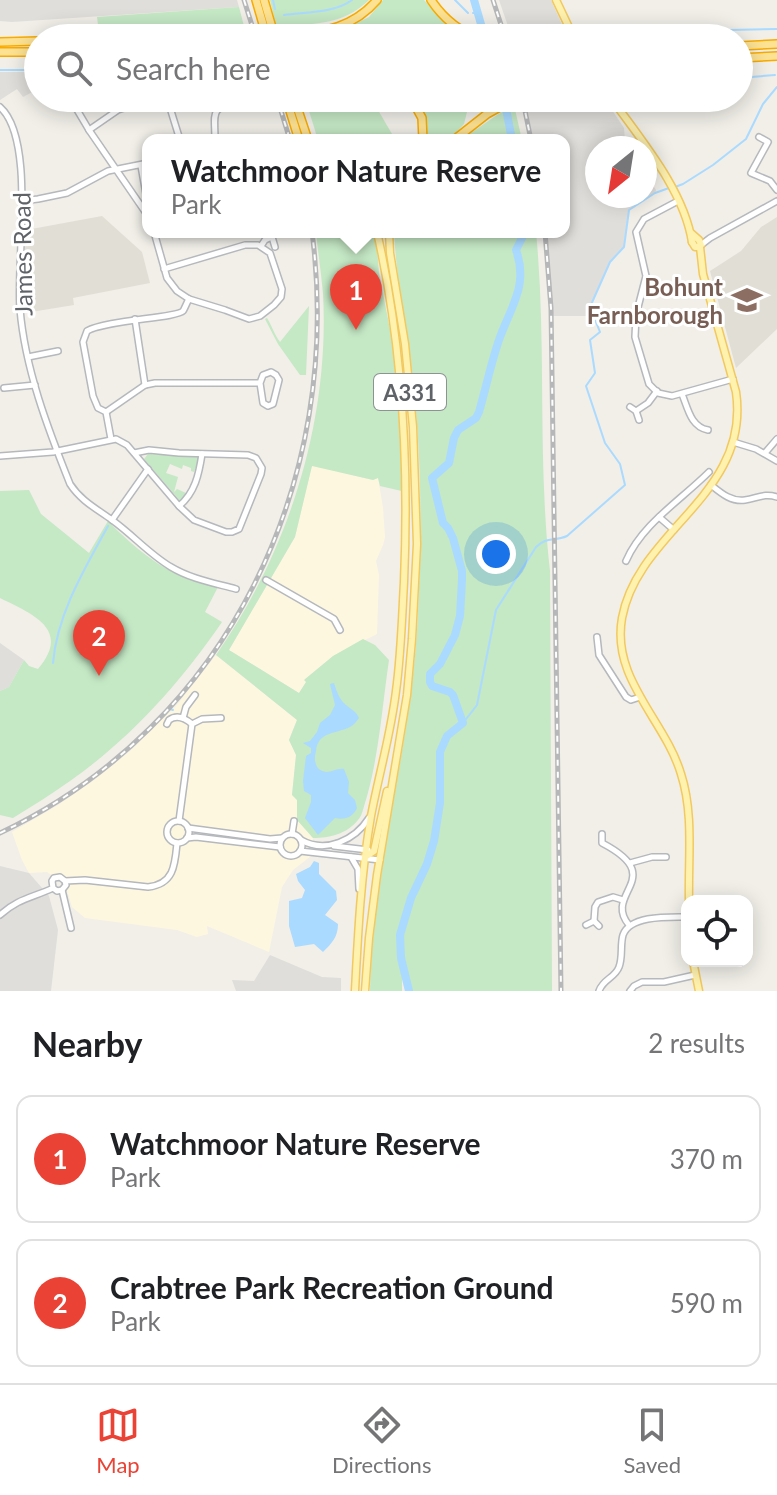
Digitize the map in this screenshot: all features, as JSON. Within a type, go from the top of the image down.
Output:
[{"type":"highway","points":[[256,0],[263,24]]},
{"type":"highway","points":[[264,0],[271,24]]},
{"type":"highway","points":[[346,24],[362,15],[377,0]]},
{"type":"highway","points":[[431,0],[453,24]]},
{"type":"highway","points":[[0,42],[24,41]]},
{"type":"highway","points":[[753,45],[777,44]]},
{"type":"highway","points":[[0,52],[24,52]]},
{"type":"highway","points":[[753,58],[777,56]]},
{"type":"highway","points":[[290,112],[297,134]]},
{"type":"highway","points":[[299,112],[306,134]]},
{"type":"highway","points":[[419,112],[423,134]]},
{"type":"highway","points":[[462,134],[491,112]]},
{"type":"main road","points":[[556,0],[567,24]]},
{"type":"main road","points":[[620,112],[674,192],[696,242],[733,379],[738,411],[733,442],[723,466],[638,578],[622,615],[620,648],[627,670],[672,751],[683,779],[688,824],[689,895]]},
{"type":"main road","name":"A331","points":[[365,991],[373,854],[372,813],[394,711],[402,630],[407,516],[401,386],[378,238]]},
{"type":"main road","name":"A331","points":[[355,991],[360,902],[384,799],[392,779],[407,695],[417,544],[412,416],[389,238]]},
{"type":"main road","points":[[694,967],[699,991]]},
{"type":"street","name":"James Road","points":[[0,107],[9,117],[19,155],[22,201],[20,309],[28,357],[68,480],[77,494],[172,567],[195,578],[236,589]]},
{"type":"street","points":[[78,112],[142,206]]},
{"type":"street","points":[[89,130],[115,112]]},
{"type":"street","points":[[171,112],[178,134]]},
{"type":"street","points":[[215,134],[216,112]]},
{"type":"street","points":[[759,137],[768,142],[751,172],[770,181],[777,190]]},
{"type":"street","points":[[22,201],[67,193],[116,169],[142,165]]},
{"type":"street","points":[[678,201],[644,219],[636,232],[646,276],[636,315],[635,337],[647,379],[657,391],[668,396],[733,379]]},
{"type":"street","points":[[696,242],[710,238],[777,201]]},
{"type":"street","points":[[156,238],[164,269],[173,288],[189,299],[249,319],[260,316],[281,297],[282,289],[271,255],[261,246],[245,245],[164,269]]},
{"type":"street","points":[[261,246],[268,238]]},
{"type":"street","points":[[274,238],[275,247]]},
{"type":"street","points":[[106,412],[95,403],[84,337],[87,331],[135,319],[181,313],[189,299]]},
{"type":"street","points":[[135,319],[145,385]]},
{"type":"street","points":[[28,357],[58,351]]},
{"type":"street","points":[[266,373],[278,377],[275,401],[271,405],[265,405],[261,400],[260,383],[266,373]]},
{"type":"street","points":[[106,412],[145,385],[155,383],[260,383]]},
{"type":"street","points":[[4,388],[35,385]]},
{"type":"street","points":[[639,420],[633,409],[648,403],[657,391]]},
{"type":"street","points":[[682,394],[695,425],[708,430]]},
{"type":"street","points":[[106,412],[111,439]]},
{"type":"street","points":[[0,456],[58,451],[111,439],[120,440],[194,520],[232,532],[239,529],[262,468],[256,458],[149,450],[134,453]]},
{"type":"street","points":[[765,453],[777,439]]},
{"type":"street","points":[[733,442],[765,453],[777,461]]},
{"type":"street","points":[[179,506],[191,494],[202,454]]},
{"type":"street","points":[[112,520],[148,469]]},
{"type":"street","points":[[626,561],[638,541],[659,517],[709,472]]},
{"type":"street","points":[[711,485],[734,500],[769,495],[777,497]]},
{"type":"street","points":[[659,517],[674,530]]},
{"type":"street","points":[[266,580],[334,619],[340,630]]},
{"type":"street","points":[[597,637],[599,655],[626,697],[631,700],[640,697]]},
{"type":"street","points":[[183,718],[186,707],[195,695]]},
{"type":"street","points":[[167,724],[172,718],[183,718],[192,724]]},
{"type":"street","points":[[179,821],[192,724],[197,720],[221,718]]},
{"type":"street","points":[[329,845],[354,836],[372,813]]},
{"type":"street","points":[[177,843],[171,840],[167,832],[171,823],[179,821],[188,828],[270,839],[292,834],[311,845],[329,845],[373,854]]},
{"type":"street","points":[[292,834],[294,821]]},
{"type":"street","points":[[187,838],[188,828]]},
{"type":"street","points":[[602,834],[602,843],[622,853],[633,873],[622,909],[623,919],[629,925]]},
{"type":"street","points":[[177,843],[196,837],[280,847],[291,856],[300,851],[350,856],[373,854]]},
{"type":"street","points":[[280,847],[282,838]]},
{"type":"street","points":[[300,851],[301,840]]},
{"type":"street","points":[[53,888],[52,881],[60,877],[65,881],[77,879],[148,887],[158,885],[172,872],[177,843]]},
{"type":"street","points":[[350,856],[358,869],[360,902]]},
{"type":"street","points":[[630,863],[666,857]]},
{"type":"street","points":[[0,915],[20,899],[53,888],[62,890],[65,881]]},
{"type":"street","points":[[62,890],[71,928]]},
{"type":"street","points":[[599,926],[594,921],[598,902],[613,897],[623,900]]},
{"type":"street","points":[[599,991],[602,984],[618,970],[622,937],[629,925],[640,920],[681,917]]},
{"type":"street","points":[[586,925],[594,921]]},
{"type":"street","points":[[630,991],[642,982],[664,982],[695,975]]},
{"type":"street","points":[[664,982],[666,991]]},
{"type":"shaded area","points":[[0,0],[237,0],[239,7],[12,22],[0,21]]},
{"type":"shaded area","points":[[499,0],[551,0],[562,24],[507,24]]},
{"type":"shaded area","points":[[0,72],[24,72],[24,96],[17,89],[0,100]]},
{"type":"shaded area","points":[[528,112],[613,112],[624,128],[625,136],[585,136],[585,208],[632,208],[629,210],[624,247],[610,262],[590,307],[594,316],[553,316],[547,238],[570,238],[570,134],[532,134]]},
{"type":"shaded area","points":[[102,216],[142,252],[150,283],[73,298],[74,305],[25,313],[26,230]]},
{"type":"shaded area","name":"Bohunt Farnborough","points":[[777,217],[777,329],[736,368],[710,271],[741,251],[761,227]]},
{"type":"shaded area","points":[[312,465],[373,480],[378,478],[385,537],[376,561],[379,575],[377,634],[333,656],[305,679],[307,681],[299,693],[229,650],[295,537]]},
{"type":"shaded area","points":[[0,643],[24,660],[9,687],[0,691]]},
{"type":"shaded area","points":[[216,655],[297,720],[289,740],[296,755],[292,794],[297,800],[297,820],[313,838],[311,856],[293,870],[282,887],[269,952],[207,926],[208,934],[197,937],[177,930],[85,918],[72,907],[65,884],[47,872],[29,873],[12,832],[58,805],[129,752],[176,706]]},
{"type":"shaded area","points":[[0,866],[29,873],[49,896],[58,930],[51,991],[0,991]]},
{"type":"shaded area","points":[[270,955],[322,977],[341,978],[341,991],[236,991],[232,980],[254,981]]},
{"type":"green space","points":[[270,0],[369,0],[337,19],[314,24],[276,24]]},
{"type":"green space","points":[[383,0],[424,0],[446,24],[355,24],[369,17]]},
{"type":"green space","points":[[239,7],[243,24],[98,24],[97,17]]},
{"type":"green space","points":[[309,112],[379,112],[392,134],[316,134]]},
{"type":"green space","points":[[423,112],[467,112],[464,124],[455,134],[427,134]]},
{"type":"green space","points":[[516,112],[521,134],[470,134],[497,115]]},
{"type":"green space","points":[[317,238],[374,238],[393,345],[406,492],[380,486],[378,478],[373,480],[312,466],[295,537],[229,650],[299,693],[306,682],[304,680],[333,656],[363,639],[375,645],[389,660],[377,750],[361,814],[354,825],[343,832],[313,838],[297,820],[297,800],[292,795],[296,755],[289,740],[297,720],[216,655],[242,615],[264,572],[300,483],[320,389],[323,293]]},
{"type":"green space","points":[[395,238],[536,238],[544,486],[550,571],[552,991],[406,991],[406,979],[402,976],[402,991],[370,991],[378,896],[415,660],[419,587],[418,437]]},
{"type":"green space","points":[[309,306],[306,375],[300,375],[265,319],[280,342]]},
{"type":"green space","points":[[148,454],[200,457],[194,472],[183,465],[182,469],[170,464],[166,473],[178,477],[174,492],[177,489],[186,493],[181,502],[144,459]]},
{"type":"green space","points":[[29,490],[41,514],[89,553],[108,521],[158,563],[186,578],[218,587],[205,612],[222,622],[172,688],[114,747],[70,781],[13,818],[0,815],[0,691],[9,687],[24,660],[38,669],[51,643],[44,624],[0,598],[0,491]]},
{"type":"water","points":[[334,683],[342,700],[359,718],[350,727],[324,736],[317,745],[315,761],[324,772],[344,769],[349,782],[348,793],[355,800],[357,808],[348,818],[335,818],[318,835],[305,818],[311,795],[304,791],[303,781],[306,756],[311,753],[311,748],[303,743],[310,741],[320,723],[330,715],[335,705],[330,684]]},
{"type":"water","points":[[314,861],[319,863],[319,874],[336,891],[337,900],[325,915],[338,924],[337,933],[323,952],[314,944],[295,947],[289,926],[289,901],[302,898],[305,890],[296,874],[310,867]]},
{"type":"waterway","points":[[273,0],[275,9]]},
{"type":"waterway","points":[[284,15],[329,10],[352,0]]},
{"type":"waterway","points":[[455,0],[468,13]]},
{"type":"waterway","points":[[474,0],[481,24]]},
{"type":"waterway","points":[[473,13],[478,13]]},
{"type":"waterway","points":[[753,30],[777,29]]},
{"type":"waterway","points":[[0,70],[24,70]]},
{"type":"waterway","points":[[753,77],[775,75]]},
{"type":"waterway","points":[[675,187],[713,165],[746,139],[763,104],[777,87]]},
{"type":"waterway","points":[[507,112],[511,134]]},
{"type":"waterway","points":[[463,723],[477,705],[496,610],[536,547],[544,541],[567,536],[625,485],[620,464],[605,443],[586,386],[595,373],[590,340],[600,332],[590,307],[610,262],[624,247],[629,210],[669,188]]},
{"type":"waterway","points":[[409,991],[401,958],[400,935],[434,841],[440,803],[440,752],[447,736],[463,723],[453,695],[432,686],[430,682],[430,674],[440,664],[455,635],[460,616],[462,580],[453,538],[443,523],[432,478],[449,463],[458,430],[476,418],[479,412],[496,349],[519,286],[516,250],[522,238]]},
{"type":"waterway","points":[[53,663],[66,609],[108,526]]},
{"type":"railway","points":[[244,0],[252,24]]},
{"type":"railway","points":[[493,0],[501,24]]},
{"type":"railway","points":[[281,112],[288,134]]},
{"type":"railway","points":[[525,112],[530,134]]},
{"type":"railway","points":[[0,833],[81,786],[150,728],[208,660],[254,584],[288,502],[309,415],[317,324],[312,238]]},
{"type":"railway","points":[[545,238],[551,308],[561,991]]},
{"type":"place","name":"Bohunt Farnborough","points":[[747,300]]},
{"type":"place","name":"Watchmoor Nature Reserve","points":[[356,330]]},
{"type":"place","name":"Crabtree Park Recreation Ground","points":[[99,676]]}]
